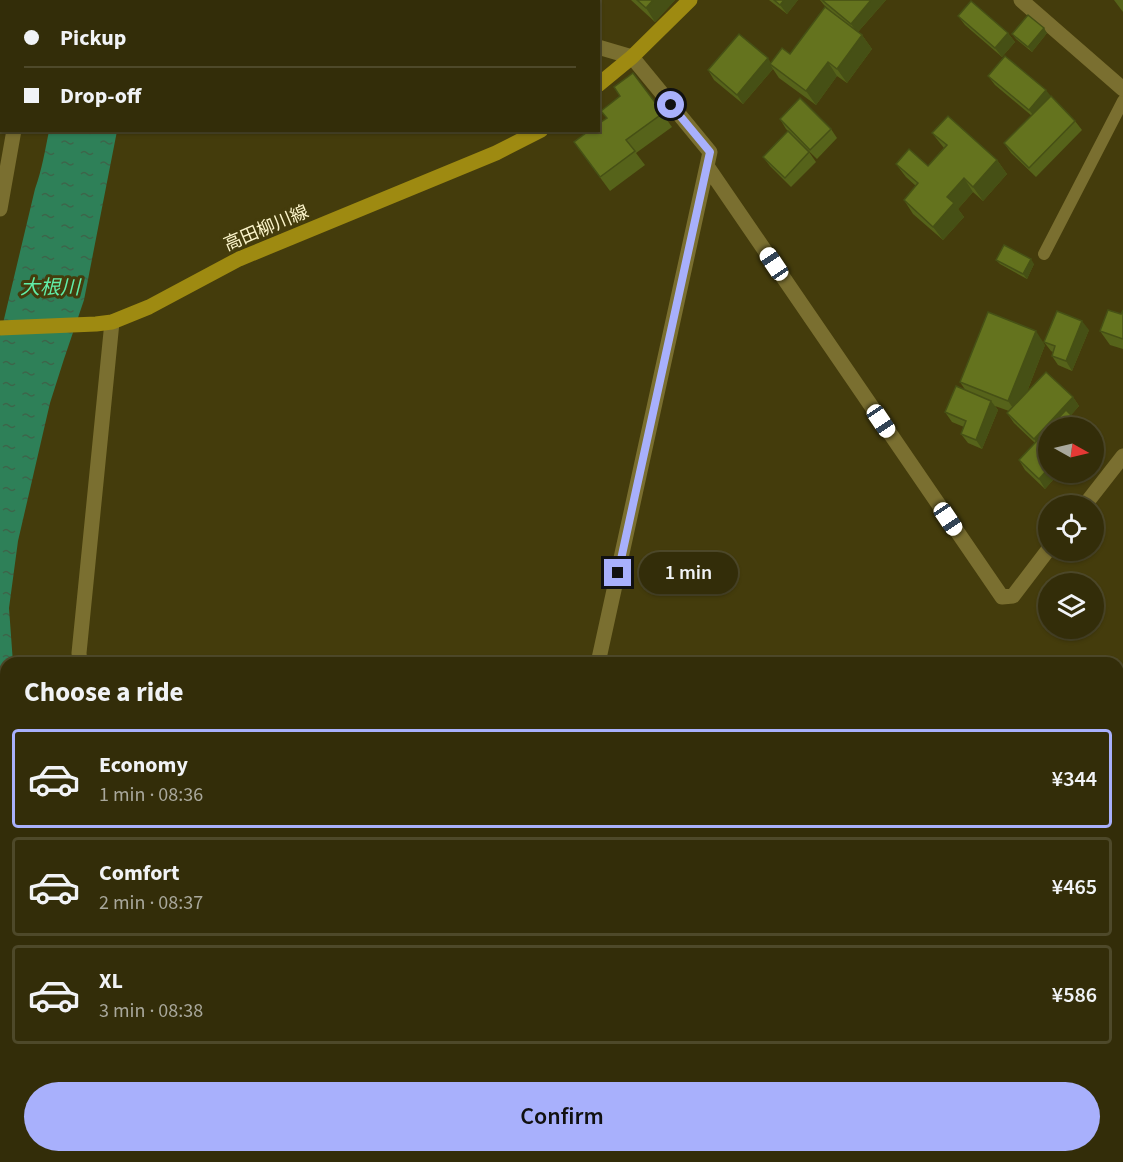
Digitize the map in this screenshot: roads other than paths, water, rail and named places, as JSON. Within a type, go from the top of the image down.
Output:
[{"type":"main road","points":[[600,82],[632,57],[690,0]]},
{"type":"main road","name":"高田柳川線","points":[[0,328],[112,322],[149,307],[239,259],[496,153],[537,132]]},
{"type":"street","points":[[1027,2],[1123,89]]},
{"type":"street","points":[[599,657],[710,152],[632,57],[600,48]]},
{"type":"street","points":[[0,209],[14,132]]},
{"type":"street","points":[[707,166],[1002,597],[1012,596],[1039,561]]},
{"type":"street","points":[[79,657],[112,322]]},
{"type":"street","points":[[1093,495],[1123,456]]},
{"type":"lane","points":[[1044,254],[1123,101]]},
{"type":"water","name":"大根川","points":[[49,132],[117,132],[84,300],[50,403],[18,541],[9,608],[13,657],[0,657],[0,336]]}]
